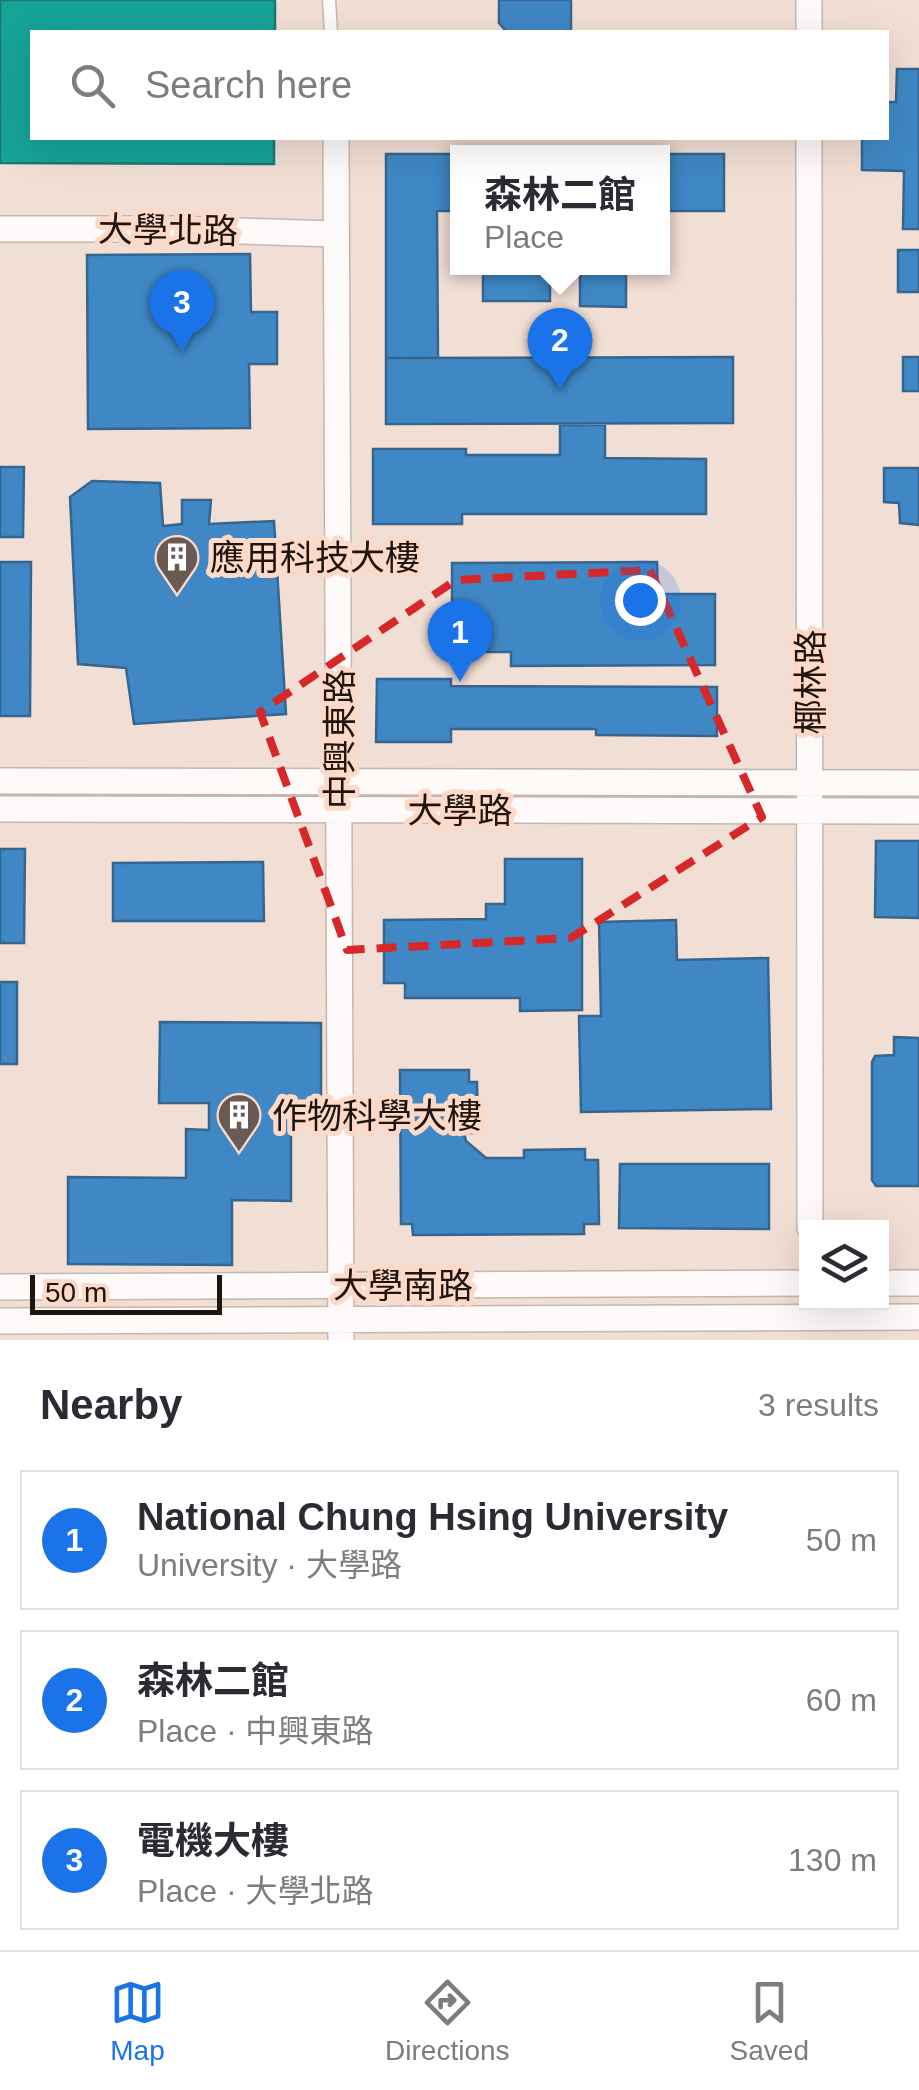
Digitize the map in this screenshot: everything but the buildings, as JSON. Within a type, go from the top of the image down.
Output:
[{"type":"street","points":[[809,0],[809,30]]},
{"type":"street","name":"中興東路","points":[[336,140],[341,1330]]},
{"type":"street","name":"椰林路","points":[[809,140],[810,1220]]},
{"type":"street","name":"大學北路","points":[[0,229],[172,228],[336,234]]},
{"type":"street","name":"大學路","points":[[0,781],[919,783]]},
{"type":"street","name":"大學路","points":[[0,809],[919,811]]},
{"type":"street","points":[[889,1283],[919,1283]]},
{"type":"street","name":"大學南路","points":[[0,1287],[799,1284]]},
{"type":"street","name":"大學南路","points":[[0,1322],[341,1330],[919,1317]]},
{"type":"lane","points":[[330,0],[331,30]]},
{"type":"highlighted area","points":[[650,570],[762,817],[571,938],[347,950],[260,712],[456,580]]},
{"type":"place","name":"電機大樓","points":[[182,352]]},
{"type":"place","name":"森林二館","points":[[560,390]]},
{"type":"place","name":"應用科技大樓","points":[[177,595]]},
{"type":"place","name":"National Chung Hsing University","points":[[460,682]]},
{"type":"place","name":"作物科學大樓","points":[[239,1153]]}]
